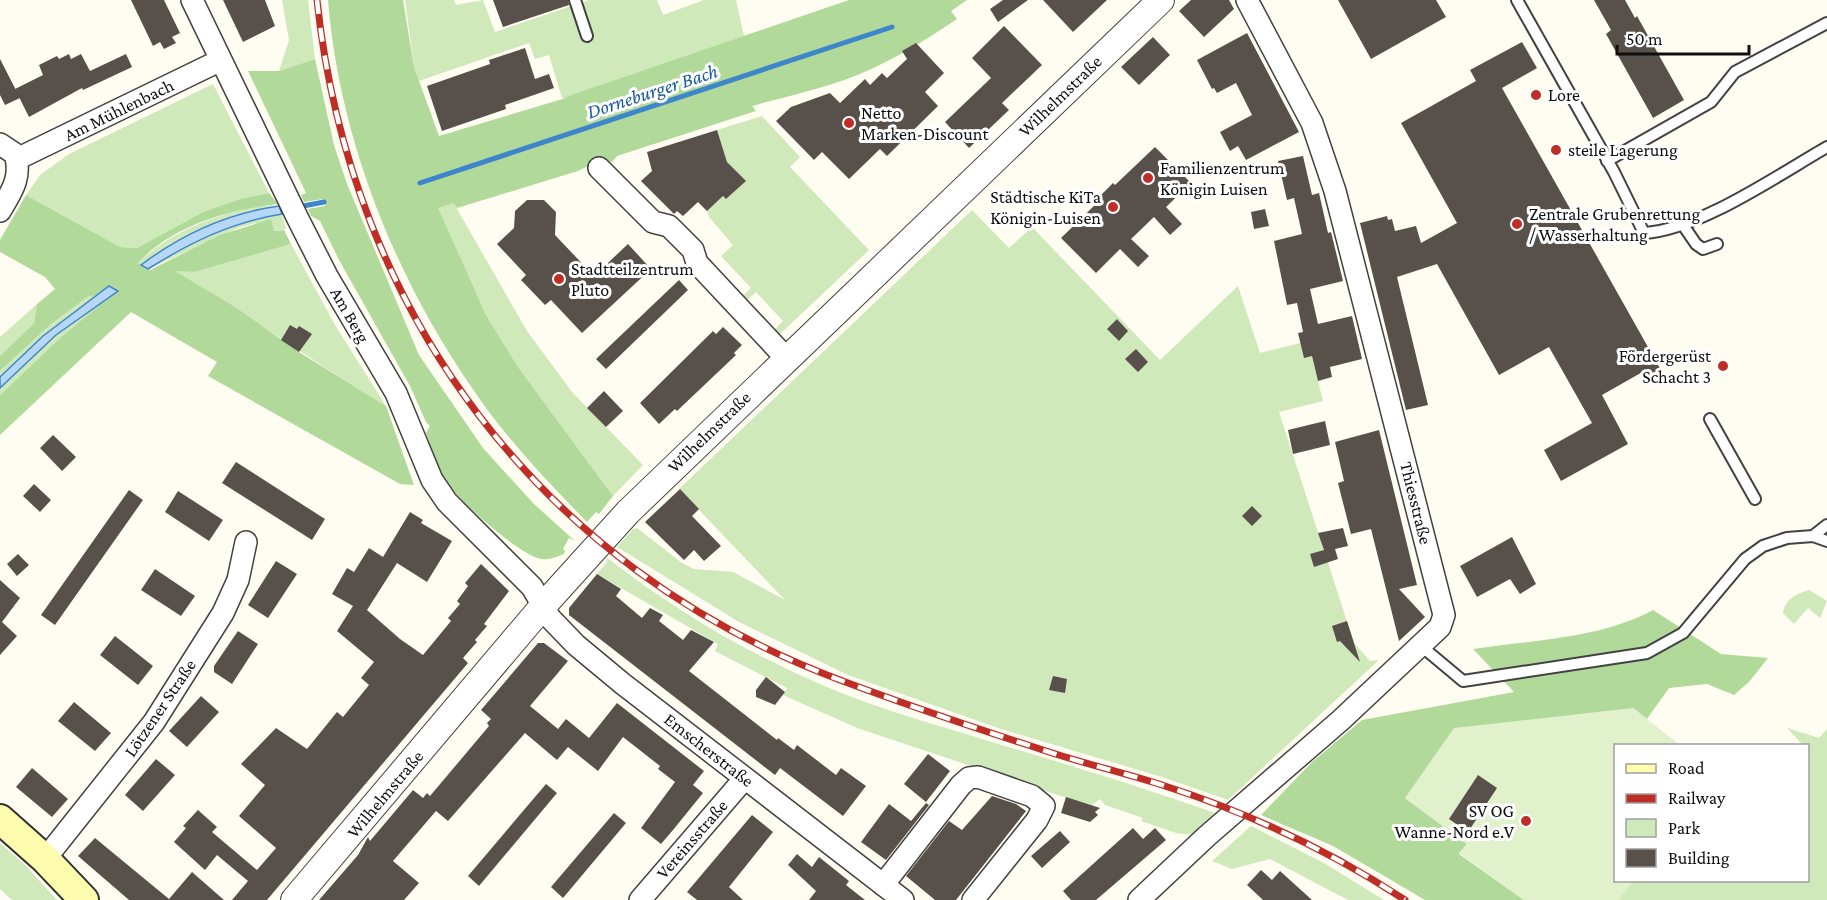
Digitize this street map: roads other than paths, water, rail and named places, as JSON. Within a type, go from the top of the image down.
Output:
[{"type":"main road","points":[[0,819],[45,859],[84,900]]},
{"type":"street","name":"Am Berg","points":[[192,0],[327,276],[396,393],[432,480],[447,502],[532,587],[543,606]]},
{"type":"street","name":"Wilhelmstraße","points":[[294,900],[543,606],[656,484],[1161,0]]},
{"type":"street","name":"Thiesstraße","points":[[1139,900],[1207,836],[1332,728],[1440,627],[1444,615],[1338,203],[1312,123],[1247,0]]},
{"type":"street","name":"Am Mühlenbach","points":[[17,159],[221,60]]},
{"type":"street","points":[[0,144],[15,153],[19,176],[0,211]]},
{"type":"street","points":[[599,168],[653,222],[669,226],[693,250],[697,263],[786,358]]},
{"type":"street","name":"Lötzener Straße","points":[[45,859],[154,722],[223,613],[238,580],[246,542]]},
{"type":"street","name":"Emscherstraße","points":[[543,606],[559,629],[576,645],[903,900]]},
{"type":"street","points":[[883,885],[961,785],[969,778],[978,777],[1032,796],[1044,806],[1037,820],[974,900]]},
{"type":"street","name":"Vereinsstraße","points":[[640,900],[745,778]]},
{"type":"lane","points":[[575,0],[587,36]]},
{"type":"lane","points":[[1517,0],[1607,161],[1644,233],[1660,232],[1683,225],[1827,147]]},
{"type":"lane","points":[[1607,161],[1711,102],[1736,72],[1827,23]]},
{"type":"lane","points":[[1683,225],[1696,244],[1703,249],[1717,244]]},
{"type":"lane","points":[[1710,418],[1755,499]]},
{"type":"lane","points":[[1813,536],[1827,525]]},
{"type":"lane","points":[[1420,645],[1463,681],[1647,652],[1683,633],[1745,559],[1763,546],[1787,538],[1813,536],[1827,541]]},
{"type":"water","points":[[279,206],[282,214],[246,222],[212,234],[148,269],[141,265],[206,226],[260,209]]},
{"type":"water","points":[[109,286],[118,291],[56,335],[0,388],[0,377],[43,336]]},
{"type":"waterway","name":"Dorneburger Bach","points":[[420,183],[892,27]]},
{"type":"waterway","name":"Dorneburger Bach","points":[[298,207],[324,202]]},
{"type":"railway","points":[[317,0],[337,115],[371,223],[419,324],[480,416],[553,499],[638,571],[734,632],[840,680],[985,731],[1165,786],[1228,808],[1319,850],[1405,900]]},
{"type":"place","name":"Lore","points":[[1536,95]]},
{"type":"place","name":"Netto Marken-Discount","points":[[849,123]]},
{"type":"place","name":"steile Lagerung","points":[[1556,150]]},
{"type":"place","name":"Familienzentrum Königin Luisen","points":[[1148,178]]},
{"type":"place","name":"Städtische KiTa Königin-Luisen","points":[[1113,207]]},
{"type":"place","name":"Zentrale Grubenrettung / Wasserhaltung","points":[[1517,224]]},
{"type":"place","name":"Stadtteilzentrum Pluto","points":[[559,279]]},
{"type":"place","name":"Fördergerüst Schacht 3","points":[[1723,366]]},
{"type":"place","name":"SV OG Wanne-Nord e.V","points":[[1526,821]]}]
